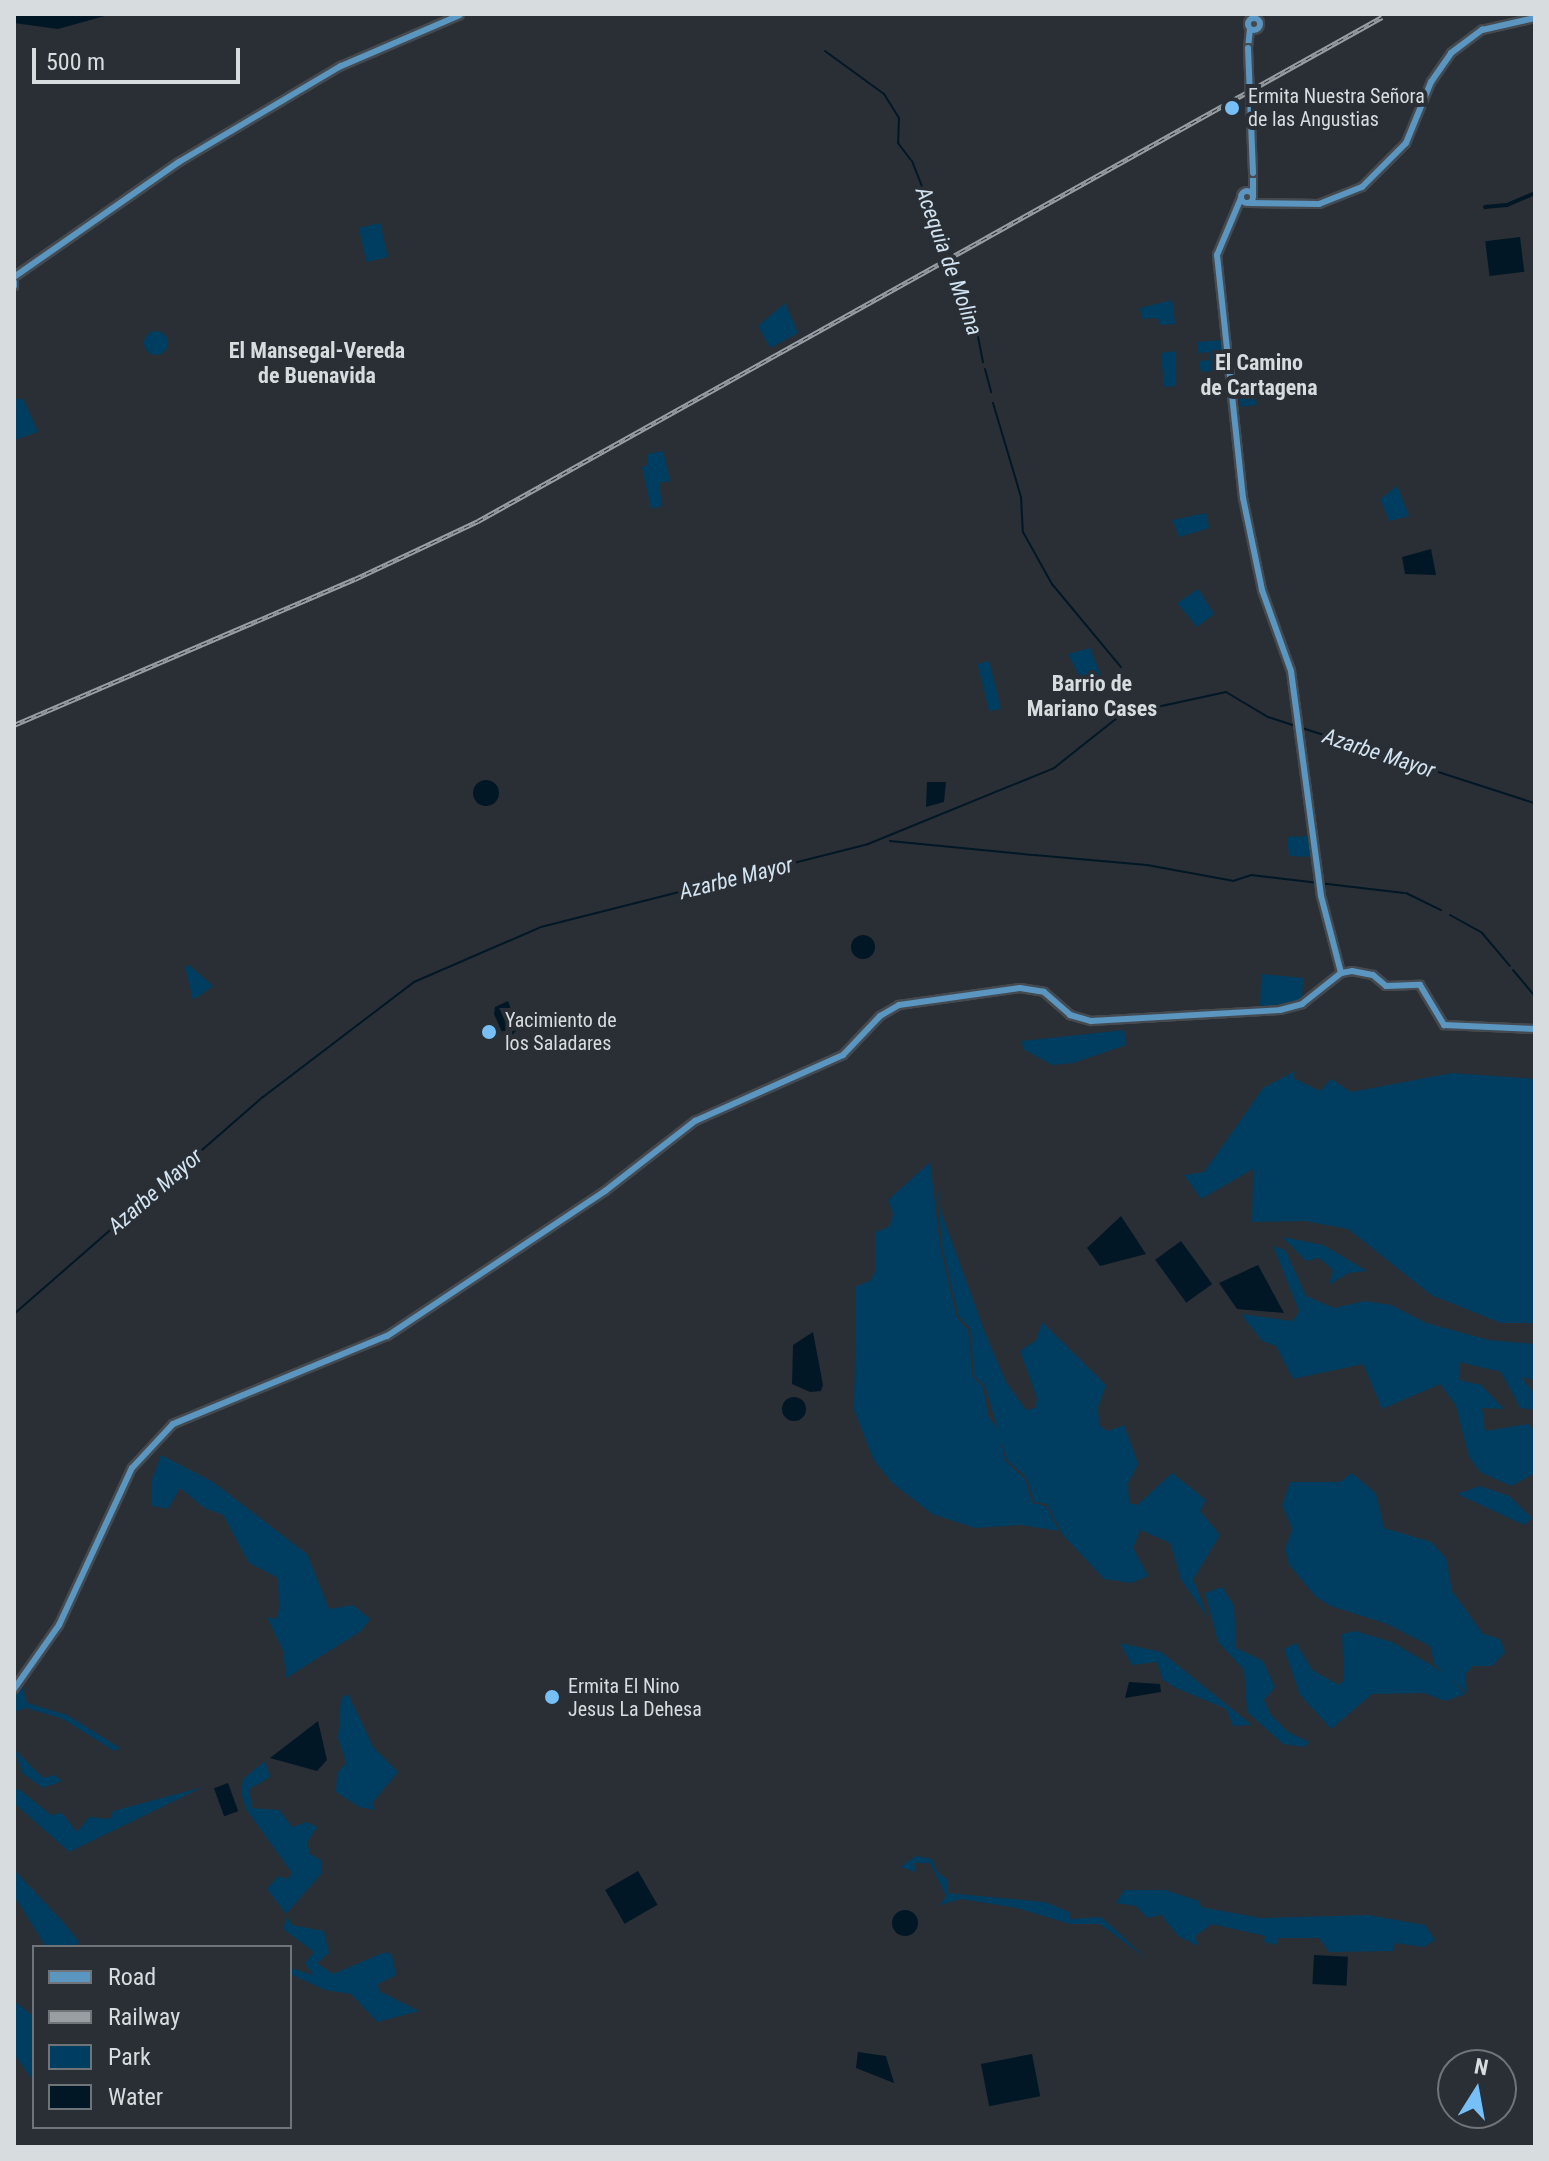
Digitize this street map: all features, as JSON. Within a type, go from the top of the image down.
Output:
[{"type":"main road","points":[[14,282],[22,273],[179,162],[341,66],[457,15]]},
{"type":"main road","points":[[1248,198],[1272,205],[1319,204],[1372,180],[1406,143],[1431,82],[1451,53],[1494,25],[1535,18]]},
{"type":"main road","points":[[1252,29],[1249,45],[1253,183],[1248,198],[1232,215],[1217,255],[1243,498],[1257,572],[1291,671],[1319,882],[1341,973]]},
{"type":"main road","points":[[14,1689],[65,1614],[132,1468],[173,1424],[387,1336],[605,1191],[695,1121],[843,1055],[891,1009],[960,993],[1020,988],[1044,992],[1070,1015],[1091,1021],[1280,1010],[1309,1000],[1341,973],[1373,975],[1386,986],[1420,985],[1444,1025],[1535,1029]]},
{"type":"green space","points":[[380,223],[388,257],[366,262],[359,228]]},
{"type":"green space","points":[[1172,300],[1175,324],[1159,325],[1158,318],[1142,319],[1140,308]]},
{"type":"green space","points":[[785,303],[798,333],[770,348],[758,326]]},
{"type":"green space","points":[[156,331],[165,334],[168,343],[165,352],[156,355],[147,352],[144,343],[147,334]]},
{"type":"green space","points":[[1224,340],[1226,358],[1215,360],[1215,368],[1224,370],[1201,372],[1199,361],[1210,360],[1210,352],[1198,353],[1197,342]]},
{"type":"green space","points":[[1176,351],[1176,386],[1164,387],[1161,353]]},
{"type":"green space","points":[[1253,381],[1257,405],[1241,407],[1237,384]]},
{"type":"green space","points":[[14,399],[23,399],[38,432],[14,440]]},
{"type":"green space","points":[[663,451],[670,481],[659,483],[662,506],[651,509],[642,467],[647,465],[647,454]]},
{"type":"green space","points":[[1397,486],[1409,516],[1389,521],[1380,499]]},
{"type":"green space","points":[[1206,513],[1209,528],[1179,537],[1172,520]]},
{"type":"green space","points":[[1198,589],[1214,614],[1197,627],[1177,603]]},
{"type":"green space","points":[[1090,648],[1104,684],[1087,692],[1068,654]]},
{"type":"green space","points":[[989,661],[1001,709],[989,711],[977,664]]},
{"type":"green space","points":[[1309,836],[1311,857],[1289,856],[1287,837]]},
{"type":"green space","points":[[189,965],[213,986],[193,1000],[185,967]]},
{"type":"green space","points":[[1261,974],[1303,978],[1302,1000],[1260,1008]]},
{"type":"green space","points":[[1124,1030],[1126,1045],[1073,1063],[1052,1065],[1023,1049],[1022,1041]]},
{"type":"green space","points":[[1295,1071],[1293,1078],[1320,1091],[1331,1079],[1351,1092],[1452,1073],[1535,1079],[1535,1323],[1501,1323],[1431,1295],[1348,1229],[1305,1221],[1252,1222],[1253,1169],[1201,1199],[1184,1175],[1204,1172],[1263,1088]]},
{"type":"green space","points":[[930,1162],[940,1247],[957,1318],[968,1330],[972,1375],[983,1387],[988,1416],[999,1430],[1005,1461],[1025,1479],[1032,1503],[1046,1506],[1059,1531],[1021,1525],[975,1528],[932,1514],[891,1482],[873,1459],[854,1410],[856,1286],[870,1281],[876,1269],[875,1232],[889,1227],[893,1214],[888,1200]]},
{"type":"green space","points":[[937,1182],[941,1212],[985,1333],[1006,1382],[1026,1410],[1035,1408],[1037,1399],[1020,1351],[1036,1340],[1042,1322],[1106,1385],[1098,1407],[1099,1426],[1108,1431],[1124,1425],[1138,1464],[1128,1483],[1129,1503],[1137,1505],[1172,1473],[1206,1500],[1200,1511],[1220,1535],[1193,1579],[1208,1618],[1181,1580],[1170,1543],[1140,1530],[1133,1548],[1148,1576],[1131,1583],[1104,1579],[1063,1535],[1047,1504],[1034,1502],[1027,1478],[1007,1460],[985,1386],[974,1375],[970,1328],[959,1317],[942,1247]]},
{"type":"green space","points":[[1282,1237],[1323,1245],[1367,1271],[1348,1273],[1329,1285],[1333,1270],[1319,1258],[1306,1261]]},
{"type":"green space","points":[[1273,1246],[1285,1250],[1306,1296],[1334,1308],[1365,1301],[1391,1305],[1426,1323],[1489,1340],[1535,1344],[1535,1380],[1521,1377],[1535,1394],[1535,1410],[1520,1408],[1501,1372],[1459,1362],[1459,1380],[1481,1385],[1504,1409],[1482,1408],[1485,1431],[1528,1424],[1535,1430],[1535,1473],[1511,1486],[1480,1472],[1469,1457],[1456,1406],[1440,1384],[1382,1409],[1363,1364],[1293,1379],[1276,1346],[1262,1341],[1241,1314],[1293,1321],[1299,1311]]},
{"type":"green space","points":[[161,1455],[213,1482],[307,1554],[329,1609],[353,1605],[370,1619],[361,1631],[286,1678],[283,1651],[267,1617],[276,1619],[279,1609],[278,1578],[249,1563],[223,1515],[204,1508],[180,1488],[168,1509],[152,1506],[151,1481]]},
{"type":"green space","points":[[1352,1473],[1376,1494],[1384,1528],[1431,1542],[1446,1558],[1452,1591],[1483,1634],[1500,1639],[1505,1652],[1492,1666],[1473,1666],[1465,1674],[1467,1693],[1434,1664],[1430,1646],[1387,1624],[1331,1606],[1316,1597],[1289,1565],[1285,1549],[1292,1529],[1282,1505],[1290,1482],[1340,1482]]},
{"type":"green space","points":[[1480,1486],[1509,1496],[1532,1518],[1524,1525],[1457,1494]]},
{"type":"green space","points":[[1222,1587],[1234,1606],[1236,1648],[1263,1661],[1275,1687],[1264,1700],[1270,1714],[1288,1732],[1309,1742],[1304,1747],[1283,1744],[1247,1712],[1244,1670],[1218,1642],[1205,1593]]},
{"type":"green space","points":[[1355,1631],[1392,1642],[1446,1674],[1465,1694],[1445,1701],[1424,1693],[1372,1694],[1331,1729],[1300,1695],[1284,1649],[1296,1643],[1312,1670],[1339,1685],[1344,1680],[1342,1634]]},
{"type":"green space","points":[[1120,1643],[1161,1652],[1252,1725],[1233,1726],[1226,1709],[1174,1687],[1162,1679],[1157,1662],[1132,1665]]},
{"type":"green space","points":[[22,1686],[27,1703],[67,1715],[120,1748],[114,1751],[63,1719],[26,1708],[14,1712],[14,1697]]},
{"type":"green space","points":[[348,1694],[373,1747],[398,1772],[372,1803],[375,1810],[359,1807],[336,1792],[337,1773],[346,1763],[338,1738],[341,1698]]},
{"type":"green space","points":[[14,1749],[43,1778],[54,1775],[62,1781],[43,1788],[22,1773]]},
{"type":"green space","points":[[265,1761],[270,1777],[249,1789],[252,1808],[279,1810],[292,1827],[307,1822],[317,1827],[307,1842],[310,1854],[321,1860],[321,1874],[286,1914],[267,1889],[278,1876],[287,1879],[292,1873],[246,1809],[241,1793],[243,1779]]},
{"type":"green space","points":[[203,1787],[69,1852],[14,1803],[14,1789],[20,1790],[51,1815],[62,1813],[77,1832],[89,1817],[110,1819],[113,1811]]},
{"type":"green space","points":[[916,1856],[932,1859],[937,1872],[948,1880],[948,1893],[1045,1902],[1069,1912],[1070,1919],[1101,1917],[1147,1959],[1100,1924],[1070,1924],[1017,1908],[961,1899],[940,1905],[946,1896],[930,1863],[914,1863],[916,1872],[900,1867]]},
{"type":"green space","points":[[14,1870],[64,1923],[79,1942],[77,1945],[45,1945],[14,1896]]},
{"type":"green space","points":[[1124,1890],[1165,1890],[1199,1901],[1201,1907],[1260,1918],[1368,1915],[1425,1925],[1435,1940],[1424,1947],[1395,1943],[1393,1951],[1329,1952],[1319,1938],[1278,1938],[1276,1945],[1264,1942],[1265,1936],[1212,1924],[1195,1936],[1198,1946],[1178,1936],[1161,1915],[1147,1918],[1136,1906],[1116,1903]]},
{"type":"green space","points":[[287,1917],[292,1925],[324,1931],[329,1953],[317,1963],[333,1974],[385,1952],[392,1955],[396,1975],[378,1984],[379,1991],[419,2011],[377,2022],[351,1994],[325,1990],[292,1975],[292,1969],[313,1975],[305,1963],[314,1952],[283,1929]]},
{"type":"green space","points":[[14,2001],[32,2015],[32,2079],[14,2054]]},
{"type":"water","points":[[14,14],[112,14],[58,29],[14,23]]},
{"type":"water","points":[[1520,237],[1524,272],[1490,276],[1485,241]]},
{"type":"water","points":[[1431,549],[1436,575],[1405,574],[1402,557]]},
{"type":"water","points":[[486,780],[495,784],[499,793],[495,802],[486,806],[477,802],[473,793],[477,784]]},
{"type":"water","points":[[927,782],[946,782],[944,802],[926,807]]},
{"type":"water","points":[[863,935],[872,938],[875,947],[872,956],[863,959],[854,956],[851,947],[854,938]]},
{"type":"water","points":[[508,1001],[518,1029],[506,1041],[494,1014],[495,1007]]},
{"type":"water","points":[[1121,1216],[1146,1254],[1100,1266],[1087,1248]]},
{"type":"water","points":[[1181,1241],[1212,1284],[1186,1303],[1155,1260]]},
{"type":"water","points":[[1258,1265],[1284,1313],[1237,1309],[1219,1283]]},
{"type":"water","points":[[813,1332],[823,1385],[821,1391],[810,1392],[792,1384],[793,1345]]},
{"type":"water","points":[[794,1397],[802,1401],[806,1409],[802,1417],[794,1421],[786,1417],[782,1409],[786,1401]]},
{"type":"water","points":[[1129,1682],[1160,1684],[1161,1692],[1125,1698]]},
{"type":"water","points":[[318,1721],[327,1760],[317,1771],[270,1758]]},
{"type":"water","points":[[228,1783],[238,1811],[224,1816],[214,1788]]},
{"type":"water","points":[[638,1871],[658,1905],[625,1924],[605,1890]]},
{"type":"water","points":[[905,1910],[914,1914],[918,1923],[914,1932],[905,1936],[896,1932],[892,1923],[896,1914]]},
{"type":"water","points":[[1314,1955],[1348,1957],[1346,1986],[1312,1984]]},
{"type":"water","points":[[858,2052],[886,2056],[894,2083],[856,2068]]},
{"type":"water","points":[[1032,2054],[1040,2096],[989,2106],[981,2064]]},
{"type":"waterway","name":"Acequia de Molina","points":[[825,51],[884,94],[899,118],[898,143],[911,160]]},
{"type":"waterway","name":"Acequia de Molina","points":[[912,161],[975,321],[983,362]]},
{"type":"waterway","points":[[1485,207],[1507,205],[1535,193]]},
{"type":"waterway","name":"Acequia de Molina","points":[[985,369],[991,392]]},
{"type":"waterway","name":"Acequia de Molina","points":[[993,403],[1021,497],[1023,532],[1052,584],[1121,667]]},
{"type":"waterway","name":"Azarbe Mayor","points":[[14,1314],[263,1097],[414,982],[541,927],[868,844],[1054,768],[1117,718],[1134,712],[1226,692],[1268,717],[1535,803]]},
{"type":"waterway","points":[[890,841],[1032,855]]},
{"type":"waterway","points":[[1034,855],[1147,865],[1233,881],[1251,875],[1404,893]]},
{"type":"waterway","points":[[1406,893],[1441,910]]},
{"type":"waterway","points":[[1450,915],[1482,933],[1510,966]]},
{"type":"waterway","points":[[1513,970],[1535,996]]},
{"type":"railway","points":[[14,725],[355,579],[478,521],[1382,17]]},
{"type":"place","name":"Ermita Nuestra Señora de las Angustias","points":[[1232,108]]},
{"type":"place","name":"Yacimiento de los Saladares","points":[[489,1032]]},
{"type":"place","name":"Ermita El Nino Jesus La Dehesa","points":[[552,1697]]},
{"type":"district","name":"El Mansegal-Vereda de Buenavida","points":[[317,362]]},
{"type":"district","name":"El Camino de Cartagena","points":[[1259,374]]},
{"type":"district","name":"Barrio de Mariano Cases","points":[[1092,696]]}]
